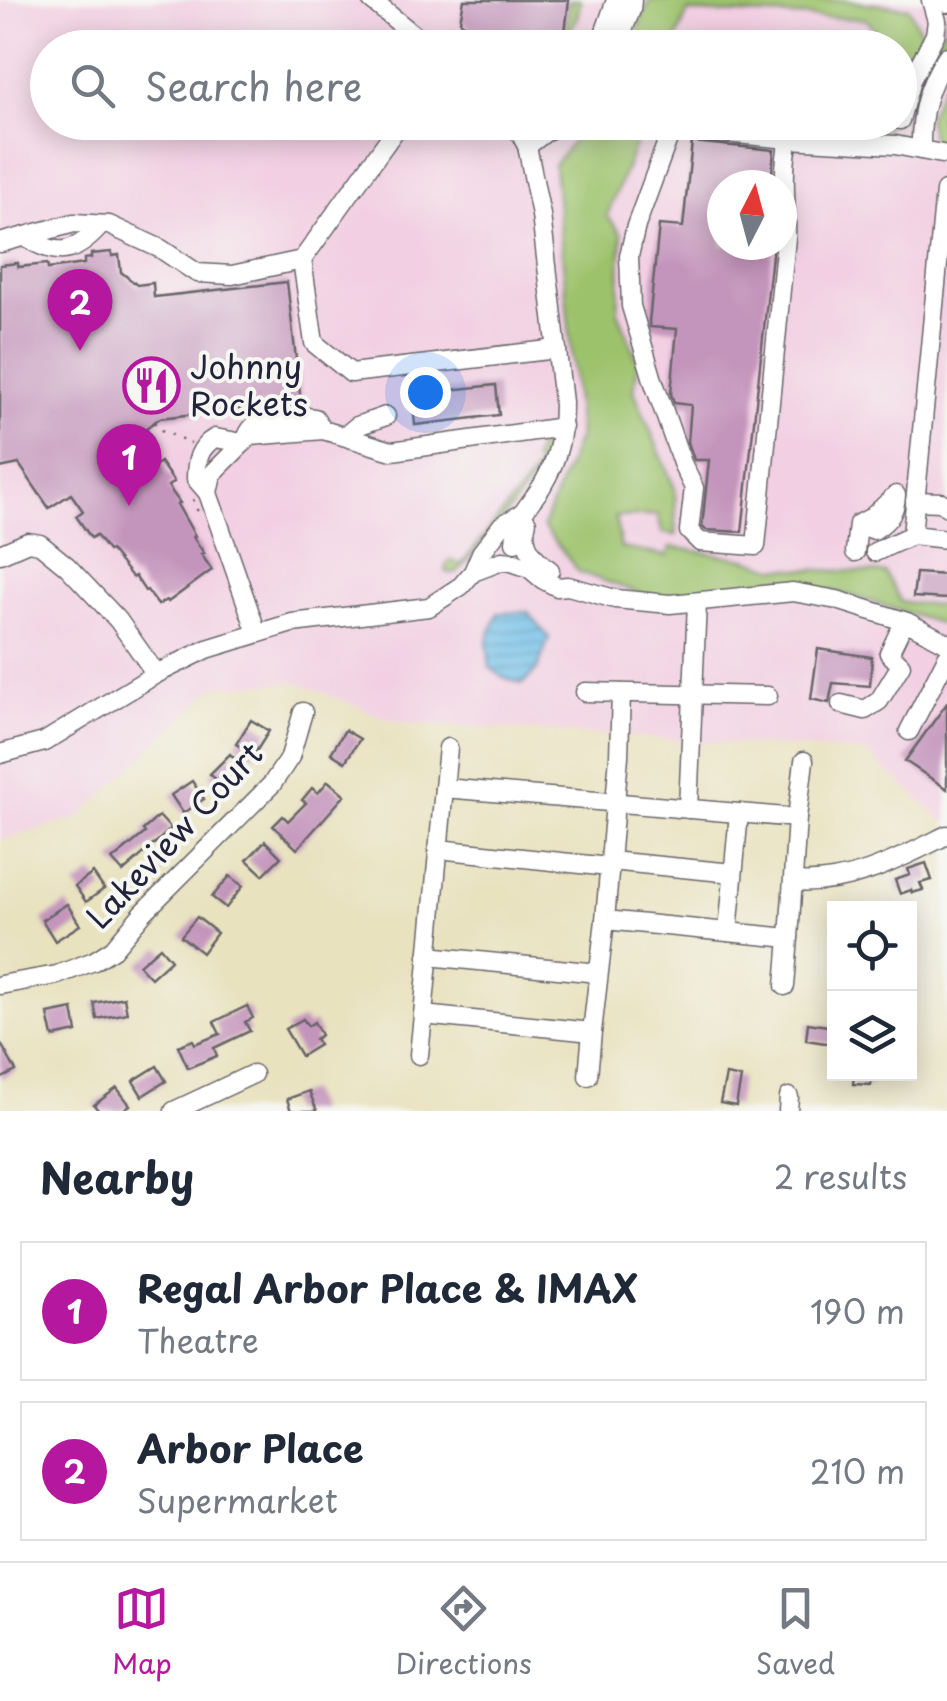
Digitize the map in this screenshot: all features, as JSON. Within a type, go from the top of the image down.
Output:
[{"type":"street","points":[[371,0],[408,30]]},
{"type":"street","points":[[917,68],[935,36],[938,21],[931,0]]},
{"type":"street","points":[[611,30],[630,2]]},
{"type":"street","points":[[621,30],[630,2]]},
{"type":"street","points":[[921,150],[920,121],[926,97],[947,56]]},
{"type":"street","points":[[0,243],[74,222],[109,225],[197,273],[232,275],[302,260],[388,140]]},
{"type":"street","points":[[0,754],[44,742],[156,674],[207,650],[292,622],[429,606],[504,548],[558,453],[564,426],[541,215],[524,140]]},
{"type":"street","points":[[668,140],[629,256],[632,306],[652,380],[694,488],[690,531],[700,542],[756,546],[788,216],[785,172],[789,140]]},
{"type":"street","points":[[858,140],[947,155]]},
{"type":"street","points":[[895,145],[896,140]]},
{"type":"street","points":[[912,535],[938,344],[946,191]]},
{"type":"street","points":[[302,260],[314,343],[351,374],[557,349]]},
{"type":"street","points":[[208,493],[212,474],[245,441],[249,429],[258,421],[296,415],[315,418],[323,430],[392,451],[564,426]]},
{"type":"street","points":[[344,436],[356,426],[386,416]]},
{"type":"street","points":[[245,441],[214,438],[204,444],[196,465],[196,479],[208,493],[258,634]]},
{"type":"street","points":[[896,494],[944,504]]},
{"type":"street","points":[[529,503],[536,506],[524,528],[526,544],[556,580]]},
{"type":"street","points":[[856,552],[858,524]]},
{"type":"street","points":[[875,552],[912,535],[947,540]]},
{"type":"street","points":[[0,554],[28,542],[40,544],[67,566],[118,620],[156,674]]},
{"type":"street","points":[[504,548],[529,568],[614,599],[670,604],[793,592],[836,600],[904,622],[947,644]]},
{"type":"street","points":[[467,579],[470,585],[488,574],[508,570],[556,580]]},
{"type":"street","points":[[688,809],[696,602]]},
{"type":"street","points":[[841,704],[865,710],[879,701],[900,665],[889,653],[904,622]]},
{"type":"street","points":[[909,731],[941,684],[947,658]]},
{"type":"street","points":[[585,692],[768,696]]},
{"type":"street","points":[[588,1076],[610,864],[621,693]]},
{"type":"street","name":"Lakeview Court","points":[[0,986],[57,975],[113,949],[143,912],[272,784],[290,757],[303,712]]},
{"type":"street","points":[[419,1055],[448,748]]},
{"type":"street","points":[[786,986],[804,761]]},
{"type":"street","points":[[444,788],[798,818]]},
{"type":"street","points":[[728,932],[738,813]]},
{"type":"street","points":[[794,882],[811,883],[869,872],[947,835]]},
{"type":"street","points":[[438,849],[733,874]]},
{"type":"street","points":[[605,920],[789,938]]},
{"type":"street","points":[[428,956],[598,973]]},
{"type":"street","points":[[423,1015],[592,1032]]},
{"type":"street","points":[[174,1111],[253,1074]]},
{"type":"shaded area","points":[[0,0],[947,0],[947,824],[866,752],[397,722],[297,682],[215,686],[79,818],[0,840]]},
{"type":"green space","points":[[569,0],[581,0],[577,17],[570,30],[565,30]]},
{"type":"green space","points":[[650,0],[840,0],[909,8],[928,46],[917,67],[917,30],[875,30],[866,19],[688,12],[680,30],[637,30]]},
{"type":"green space","points":[[946,12],[947,43],[929,74],[917,108],[917,84]]},
{"type":"green space","points":[[947,76],[947,112],[939,114],[947,144],[933,142],[927,118]]},
{"type":"green space","points":[[574,140],[637,140],[607,216],[622,234],[618,311],[638,362],[634,391],[675,489],[676,535],[662,533],[658,515],[615,517],[621,548],[667,556],[670,547],[746,559],[775,568],[885,573],[901,602],[947,606],[944,625],[857,597],[779,579],[670,604],[579,572],[543,527],[579,436],[554,165]]},
{"type":"green space","points":[[549,439],[538,470],[512,508],[457,573],[447,573],[445,567],[450,560],[461,565],[530,478],[538,464],[533,460],[541,443]]},
{"type":"water","points":[[528,612],[549,638],[537,670],[522,684],[490,668],[487,642],[498,613]]},
{"type":"building","points":[[464,0],[569,0],[565,30],[472,30],[460,21]]},
{"type":"building","points":[[692,142],[774,150],[772,170],[707,170],[707,260],[771,260],[742,532],[702,527],[709,460],[694,460],[688,442],[691,405],[674,403],[671,394],[677,329],[650,327],[649,322],[659,225],[683,227]]},
{"type":"building","points":[[111,252],[112,256],[119,255],[121,272],[137,285],[153,283],[154,297],[287,282],[301,402],[160,418],[146,428],[152,438],[138,447],[151,468],[160,462],[174,482],[168,486],[212,570],[158,605],[96,535],[91,538],[76,516],[83,511],[71,494],[49,508],[19,464],[0,468],[0,265],[47,264],[48,269],[84,264],[91,254]]},
{"type":"building","points":[[496,385],[499,415],[415,425],[412,394]]},
{"type":"building","points":[[916,573],[947,575],[947,599],[913,597]]},
{"type":"building","points":[[818,649],[872,657],[870,686],[833,683],[829,703],[811,699]]},
{"type":"building","points":[[947,703],[947,789],[905,761]]},
{"type":"building","points":[[251,720],[269,731],[254,755],[236,744]]},
{"type":"building","points":[[345,730],[360,739],[345,762],[331,753]]},
{"type":"building","points":[[230,754],[242,766],[222,785],[210,774]]},
{"type":"building","points":[[192,781],[204,799],[183,813],[171,795]]},
{"type":"building","points":[[328,781],[345,795],[297,849],[273,826],[283,816],[288,821],[306,803],[302,800],[312,788],[318,793]]},
{"type":"building","points":[[159,816],[171,829],[123,872],[112,860]]},
{"type":"building","points":[[265,841],[281,857],[263,875],[247,860]]},
{"type":"building","points":[[926,863],[932,880],[920,883],[923,890],[900,894],[895,880],[910,875],[908,869]]},
{"type":"building","points":[[93,873],[104,889],[86,902],[75,886]]},
{"type":"building","points":[[230,876],[243,886],[226,908],[212,897]]},
{"type":"building","points":[[67,904],[80,925],[55,941],[42,920]]},
{"type":"building","points":[[197,917],[217,933],[202,953],[181,936]]},
{"type":"building","points":[[160,947],[171,960],[151,978],[139,965]]},
{"type":"building","points":[[124,997],[127,1013],[97,1019],[94,1003]]},
{"type":"building","points":[[247,1006],[253,1018],[245,1022],[250,1031],[214,1048],[217,1056],[188,1068],[178,1046],[220,1034],[214,1022]]},
{"type":"building","points":[[73,1009],[77,1032],[53,1037],[48,1014]]},
{"type":"building","points":[[303,1019],[308,1026],[314,1022],[321,1035],[315,1039],[319,1045],[301,1056],[285,1029]]},
{"type":"building","points":[[808,1023],[827,1026],[827,1043],[806,1040]]},
{"type":"building","points":[[0,1042],[16,1071],[0,1079]]},
{"type":"building","points":[[157,1066],[166,1081],[142,1096],[133,1081]]},
{"type":"building","points":[[726,1075],[741,1078],[736,1106],[720,1103]]},
{"type":"building","points":[[853,1081],[871,1081],[871,1085]]},
{"type":"building","points":[[117,1088],[130,1105],[122,1111],[99,1111],[94,1105]]},
{"type":"building","points":[[309,1091],[317,1111],[291,1111],[287,1099]]},
{"type":"place","name":"Arbor Place","points":[[80,351]]},
{"type":"place","name":"Johnny Rockets","points":[[151,386]]},
{"type":"place","name":"Regal Arbor Place & IMAX","points":[[129,506]]}]
